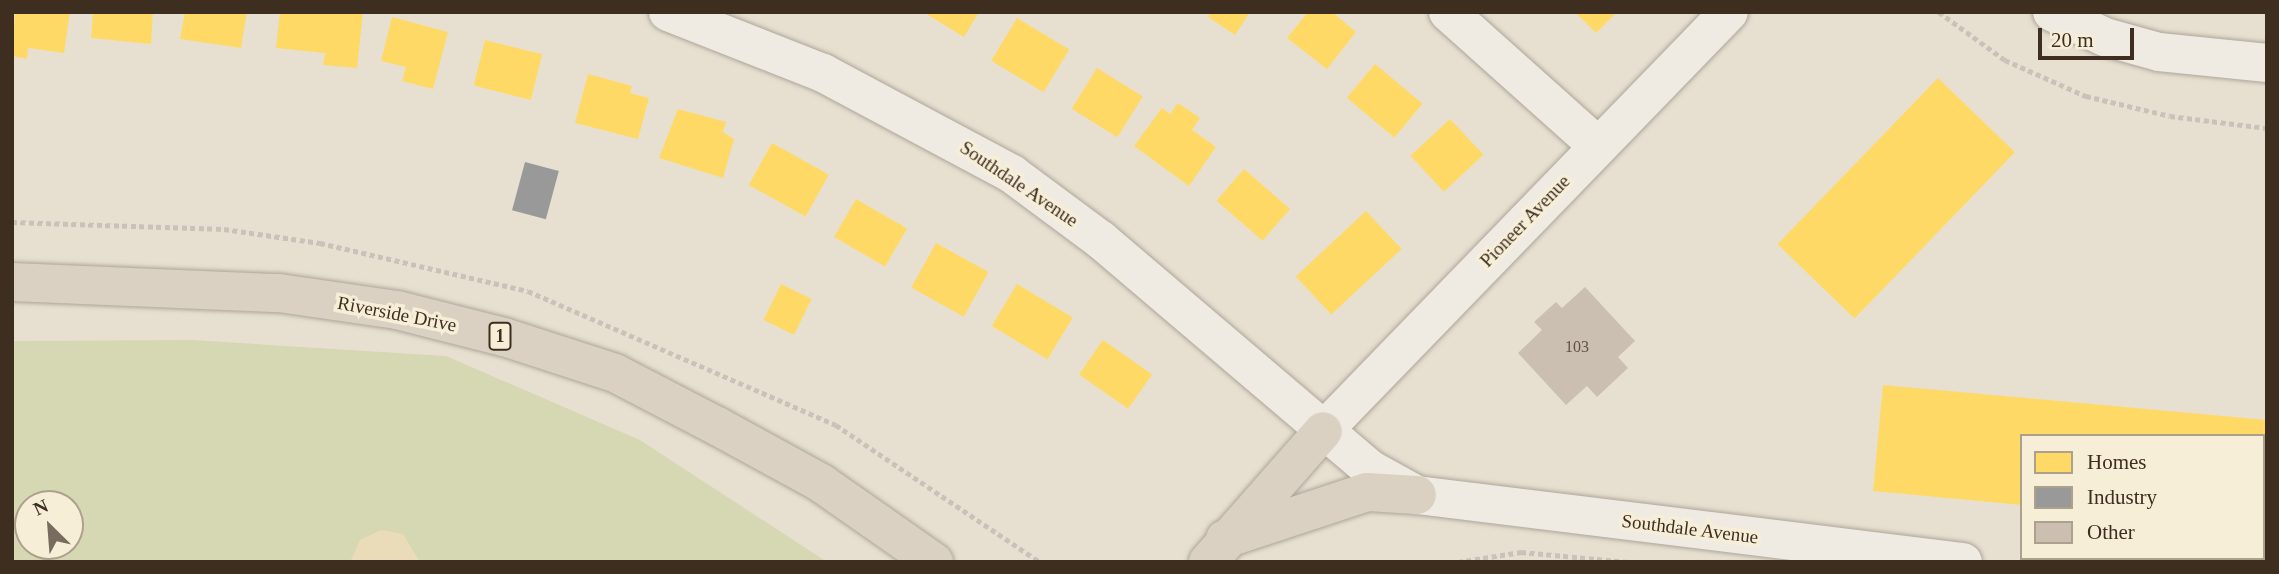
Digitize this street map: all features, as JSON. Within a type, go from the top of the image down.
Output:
[{"type":"highway","name":"Riverside Drive","points":[[12,282],[279,293],[397,310],[504,337],[615,373],[717,426],[821,483],[934,562]]},
{"type":"highway","points":[[1216,550],[1323,431]]},
{"type":"highway","points":[[1216,550],[1367,492],[1416,495]]},
{"type":"street","name":"Southdale Avenue","points":[[668,12],[823,73],[1012,174],[1155,284],[1323,431],[1416,495],[1963,562]]},
{"type":"street","points":[[1448,12],[1598,146]]},
{"type":"street","name":"Pioneer Avenue","points":[[1323,431],[1729,12]]},
{"type":"street","points":[[2052,12],[2105,37],[2159,52],[2267,63]]},
{"type":"path","points":[[1939,12],[2005,60],[2086,96],[2184,118],[2267,128]]},
{"type":"path","points":[[1458,562],[1521,552],[1629,562]]},
{"type":"green space","points":[[192,340],[446,356],[640,440],[827,562],[12,562],[12,341]]},
{"type":"sand","points":[[381,530],[403,534],[420,562],[350,562],[360,540]]},
{"type":"building: Homes","points":[[15,12],[70,12],[64,53],[28,48],[27,59],[12,56]]},
{"type":"building: Homes","points":[[93,12],[153,12],[151,44],[91,38]]},
{"type":"building: Homes","points":[[185,12],[247,12],[241,48],[180,39]]},
{"type":"building: Homes","points":[[280,12],[363,12],[357,68],[323,65],[325,53],[276,48]]},
{"type":"building: Homes","points":[[923,12],[979,12],[964,37]]},
{"type":"building: Homes","points":[[1211,12],[1250,12],[1235,35],[1208,17]]},
{"type":"building: Homes","points":[[1308,12],[1332,12],[1356,32],[1327,69],[1287,38]]},
{"type":"building: Homes","points":[[1575,12],[1617,12],[1596,33]]},
{"type":"building: Homes","points":[[392,17],[448,32],[433,89],[402,81],[406,67],[381,61]]},
{"type":"building: Homes","points":[[1017,18],[1069,49],[1044,92],[991,61]]},
{"type":"building: Homes","points":[[485,40],[542,54],[531,100],[474,86]]},
{"type":"building: Homes","points":[[1375,64],[1422,104],[1394,138],[1347,98]]},
{"type":"building: Homes","points":[[1097,68],[1143,97],[1117,137],[1072,109]]},
{"type":"building: Homes","points":[[588,74],[632,86],[630,93],[649,98],[638,139],[575,123]]},
{"type":"building: Homes","points":[[1938,78],[2015,152],[1855,318],[1778,244]]},
{"type":"building: Homes","points":[[1178,103],[1200,118],[1192,130],[1216,147],[1189,186],[1134,146],[1162,108],[1170,114]]},
{"type":"building: Homes","points":[[678,109],[726,122],[723,132],[734,139],[723,178],[659,158]]},
{"type":"building: Homes","points":[[1450,119],[1483,155],[1444,192],[1411,156]]},
{"type":"building: Homes","points":[[772,143],[829,175],[806,216],[749,185]]},
{"type":"building: Homes","points":[[1244,169],[1290,209],[1262,241],[1216,201]]},
{"type":"building: Homes","points":[[856,199],[907,228],[885,267],[834,237]]},
{"type":"building: Homes","points":[[1366,211],[1401,249],[1331,315],[1296,276]]},
{"type":"building: Homes","points":[[936,243],[988,272],[964,317],[911,288]]},
{"type":"building: Homes","points":[[781,284],[812,299],[794,335],[763,320]]},
{"type":"building: Homes","points":[[1017,284],[1073,317],[1047,359],[992,326]]},
{"type":"building: Homes","points":[[1103,340],[1152,374],[1128,409],[1079,374]]},
{"type":"building: Homes","points":[[1883,385],[2267,420],[2267,527],[2265,434],[2020,434],[2020,505],[1873,491]]},
{"type":"building: Industry","points":[[525,162],[559,171],[546,219],[512,210]]},
{"type":"building: Other","points":[[1585,287],[1635,341],[1618,357],[1628,368],[1597,397],[1587,386],[1566,405],[1518,353],[1542,330],[1534,322],[1556,302],[1562,308]]}]
